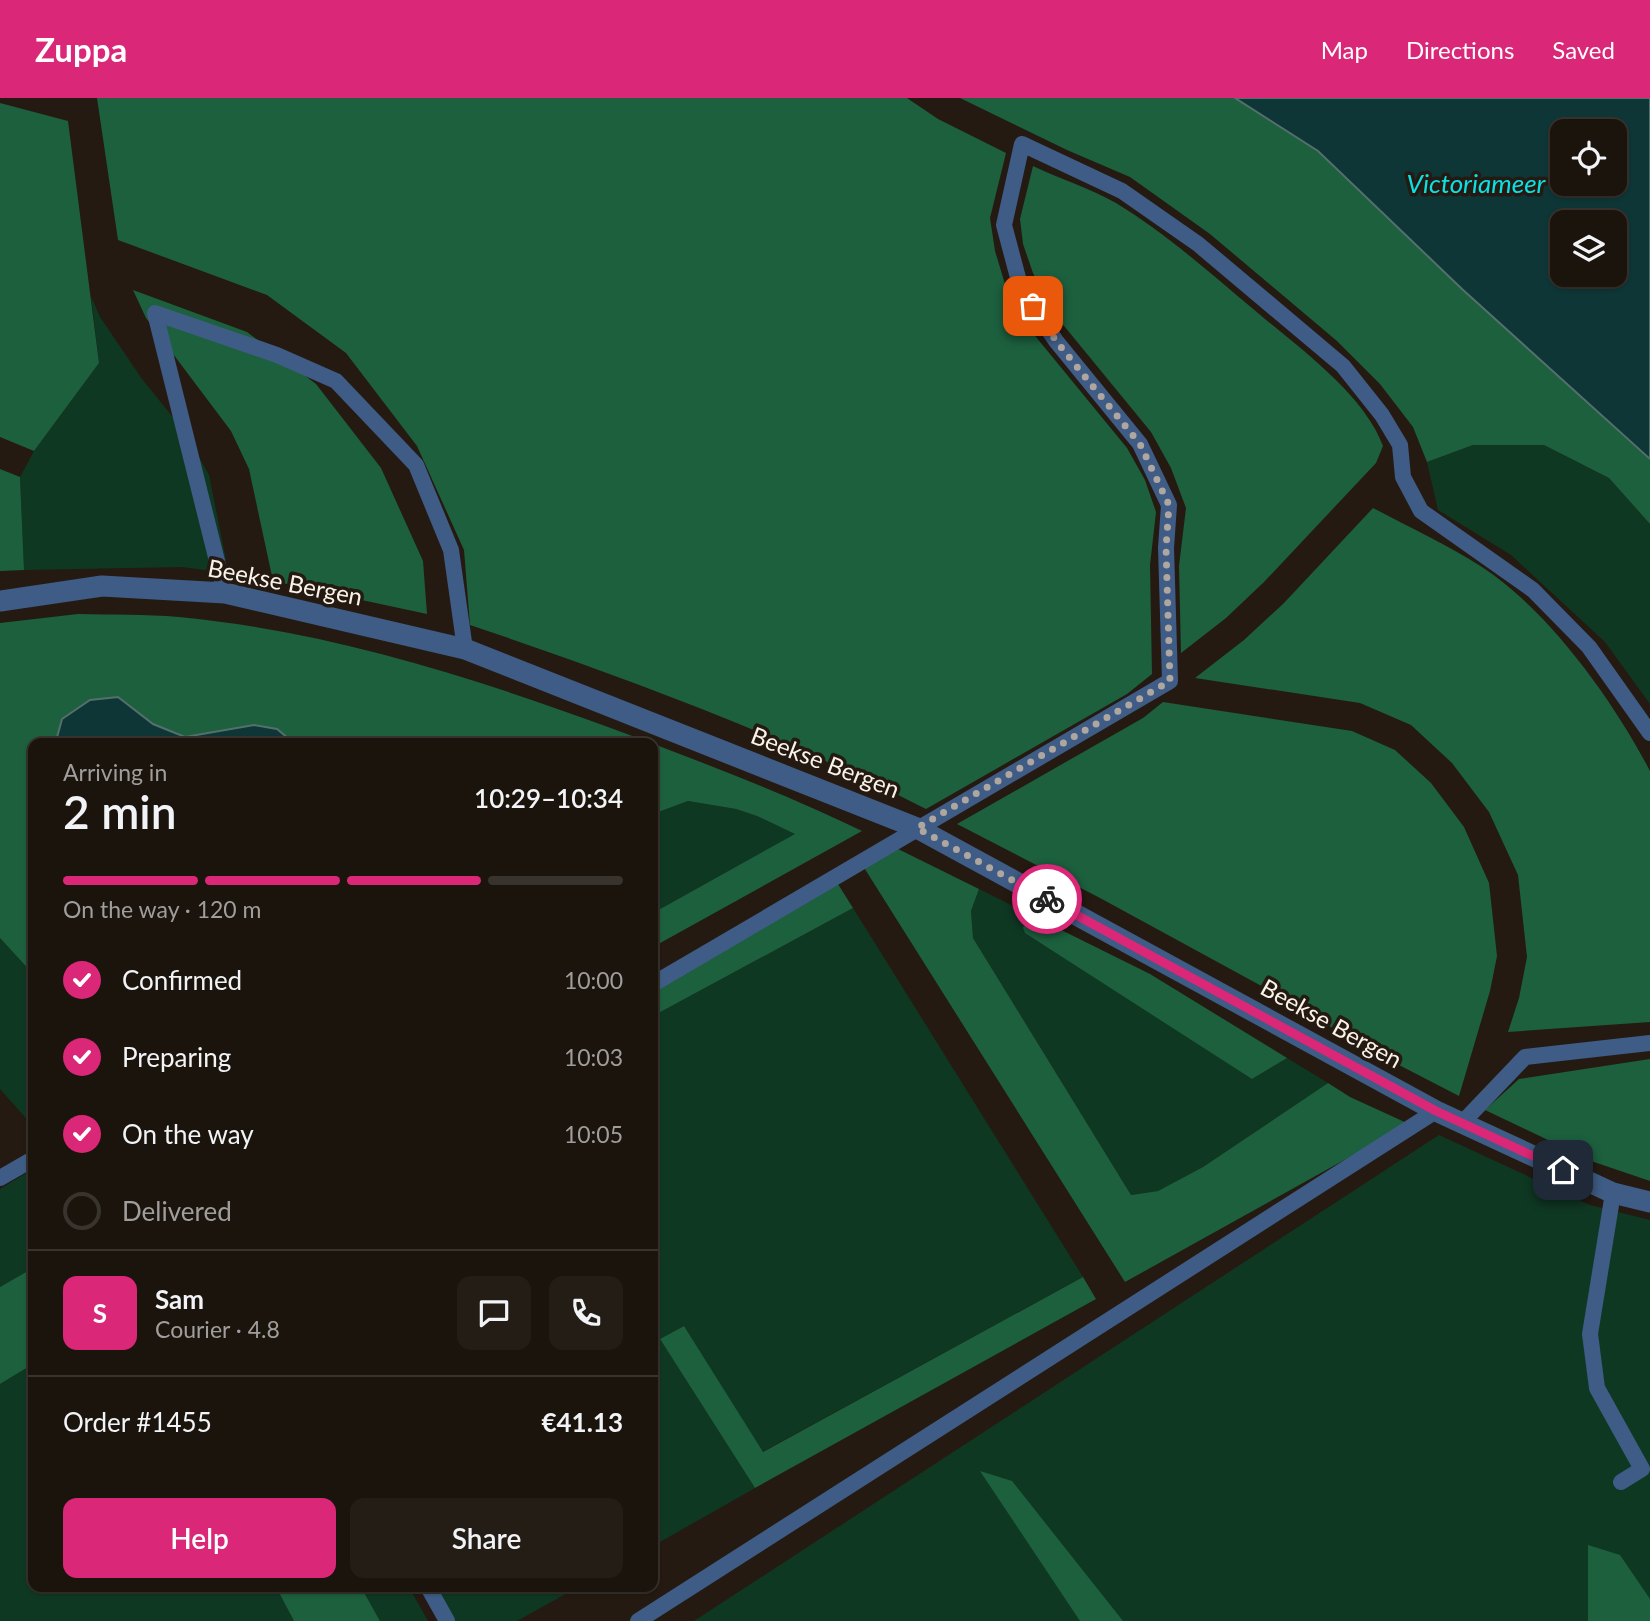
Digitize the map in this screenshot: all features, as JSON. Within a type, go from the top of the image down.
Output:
[{"type":"street","name":"Beekse Bergen","points":[[0,601],[102,586],[225,593],[465,649],[917,828],[1436,1111],[1613,1194],[1650,1202]]},
{"type":"lane","points":[[658,981],[1170,681],[1166,548],[1169,505],[1140,444],[1056,341],[1021,289],[1004,225],[1022,144],[1122,191],[1198,244],[1343,366],[1382,415],[1400,445],[1403,477],[1421,511],[1533,590],[1589,647],[1650,733]]},
{"type":"lane","points":[[225,593],[155,313],[277,355],[336,381],[416,465],[451,550],[465,649]]},
{"type":"lane","points":[[1463,1122],[1525,1057],[1650,1043]]},
{"type":"lane","points":[[638,1621],[1436,1111]]},
{"type":"lane","points":[[0,1178],[28,1162]]},
{"type":"lane","points":[[1613,1194],[1590,1334],[1597,1388],[1642,1469],[1621,1482]]},
{"type":"lane","points":[[431,1592],[447,1621]]},
{"type":"green space","points":[[97,98],[907,98],[938,119],[1006,153],[990,218],[995,251],[1005,284],[1027,326],[1127,448],[1145,480],[1156,512],[1150,565],[1152,674],[1127,694],[926,809],[815,756],[701,709],[470,625],[464,550],[417,446],[346,353],[267,295],[118,240]]},
{"type":"green space","points":[[960,98],[1235,98],[1318,151],[1462,289],[1650,459],[1650,524],[1609,478],[1544,445],[1473,445],[1427,462],[1413,427],[1380,384],[1337,341],[1210,234],[1130,177]]},
{"type":"green space","points":[[0,103],[68,121],[99,363],[34,451],[0,437]]},
{"type":"green space","points":[[1033,166],[1116,203],[1186,253],[1344,388],[1373,426],[1383,446],[1376,463],[1264,582],[1226,618],[1181,653],[1179,566],[1186,508],[1171,468],[1151,432],[1051,310],[1033,273],[1023,244],[1020,219]]},
{"type":"green space","points":[[133,290],[247,332],[316,384],[381,468],[423,561],[427,614],[273,581],[249,469],[231,431],[146,318]]},
{"type":"green space","points":[[91,296],[100,317],[142,379],[185,432],[209,475],[226,560],[205,570],[182,567],[24,570],[20,477],[34,451],[99,363]]},
{"type":"green space","points":[[1473,445],[1544,445],[1609,478],[1650,524],[1650,704],[1605,642],[1511,555],[1438,510],[1427,462]]},
{"type":"green space","points":[[0,469],[20,477],[24,570],[0,571]]},
{"type":"green space","points":[[1373,508],[1482,567],[1531,607],[1555,632],[1598,687],[1618,715],[1650,771],[1650,1022],[1508,1032],[1519,998],[1527,957],[1518,875],[1489,812],[1452,763],[1411,725],[1360,703],[1195,678],[1244,640],[1284,603]]},
{"type":"green space","points":[[78,614],[166,616],[288,633],[450,673],[637,738],[282,738],[254,725],[185,737],[153,724],[118,697],[60,738],[28,738],[28,969],[0,938],[0,623]]},
{"type":"green space","points":[[1163,702],[1352,731],[1395,750],[1431,783],[1464,827],[1489,883],[1497,956],[1490,991],[1459,1096],[1368,1049],[1267,989],[1100,898],[957,824],[1143,718]]},
{"type":"green space","points":[[658,746],[768,789],[862,831],[658,944],[658,910],[795,834],[736,809],[688,801],[658,812]]},
{"type":"green space","points":[[688,801],[736,809],[796,834],[658,910],[658,812]]},
{"type":"green space","points":[[896,848],[979,889],[971,911],[973,938],[1131,1195],[1158,1191],[1203,1167],[1328,1083],[1350,1097],[1409,1124],[1125,1282],[863,866]]},
{"type":"green space","points":[[836,881],[853,908],[658,1013],[658,983]]},
{"type":"green space","points":[[979,889],[1027,913],[1023,928],[1252,1079],[1287,1058],[1328,1083],[1203,1167],[1158,1191],[1131,1195],[973,938],[971,911]]},
{"type":"green space","points":[[853,908],[1083,1277],[762,1452],[684,1326],[660,1339],[755,1488],[658,1543],[658,1013]]},
{"type":"green space","points":[[1027,913],[1150,974],[1287,1058],[1252,1079],[1025,933],[1023,928]]},
{"type":"green space","points":[[0,938],[28,969],[28,1120],[0,1089]]},
{"type":"green space","points":[[1650,1059],[1650,1181],[1594,1162],[1485,1110],[1519,1079]]},
{"type":"green space","points":[[1439,1135],[1590,1205],[1650,1220],[1650,1621],[694,1621]]},
{"type":"green space","points":[[28,1172],[28,1271],[0,1287],[0,1189]]},
{"type":"green space","points":[[28,1271],[28,1367],[0,1384],[0,1287]]},
{"type":"green space","points":[[1083,1277],[1096,1299],[755,1488],[660,1339],[684,1326],[763,1452]]},
{"type":"green space","points":[[28,1367],[28,1592],[279,1592],[294,1621],[0,1621],[0,1384]]},
{"type":"green space","points":[[980,1471],[1012,1481],[1123,1621],[1080,1621]]},
{"type":"green space","points":[[1588,1545],[1620,1555],[1650,1599],[1650,1621],[1588,1621]]},
{"type":"green space","points":[[279,1592],[364,1592],[380,1621],[294,1621]]},
{"type":"green space","points":[[364,1592],[412,1592],[428,1621],[380,1621]]},
{"type":"green space","points":[[439,1592],[569,1592],[517,1621],[454,1621]]},
{"type":"water","name":"Victoriameer","points":[[1235,98],[1650,98],[1650,459],[1462,289],[1318,151]]},
{"type":"water","points":[[118,697],[153,724],[185,737],[254,725],[277,729],[288,738],[57,738],[62,719],[90,700]]},
{"type":"way so far","points":[[1033,306],[1056,341],[1140,444],[1169,505],[1166,548],[1170,681],[917,828],[1047,899]]},
{"type":"route","points":[[1047,899],[1436,1111],[1563,1170]]}]
